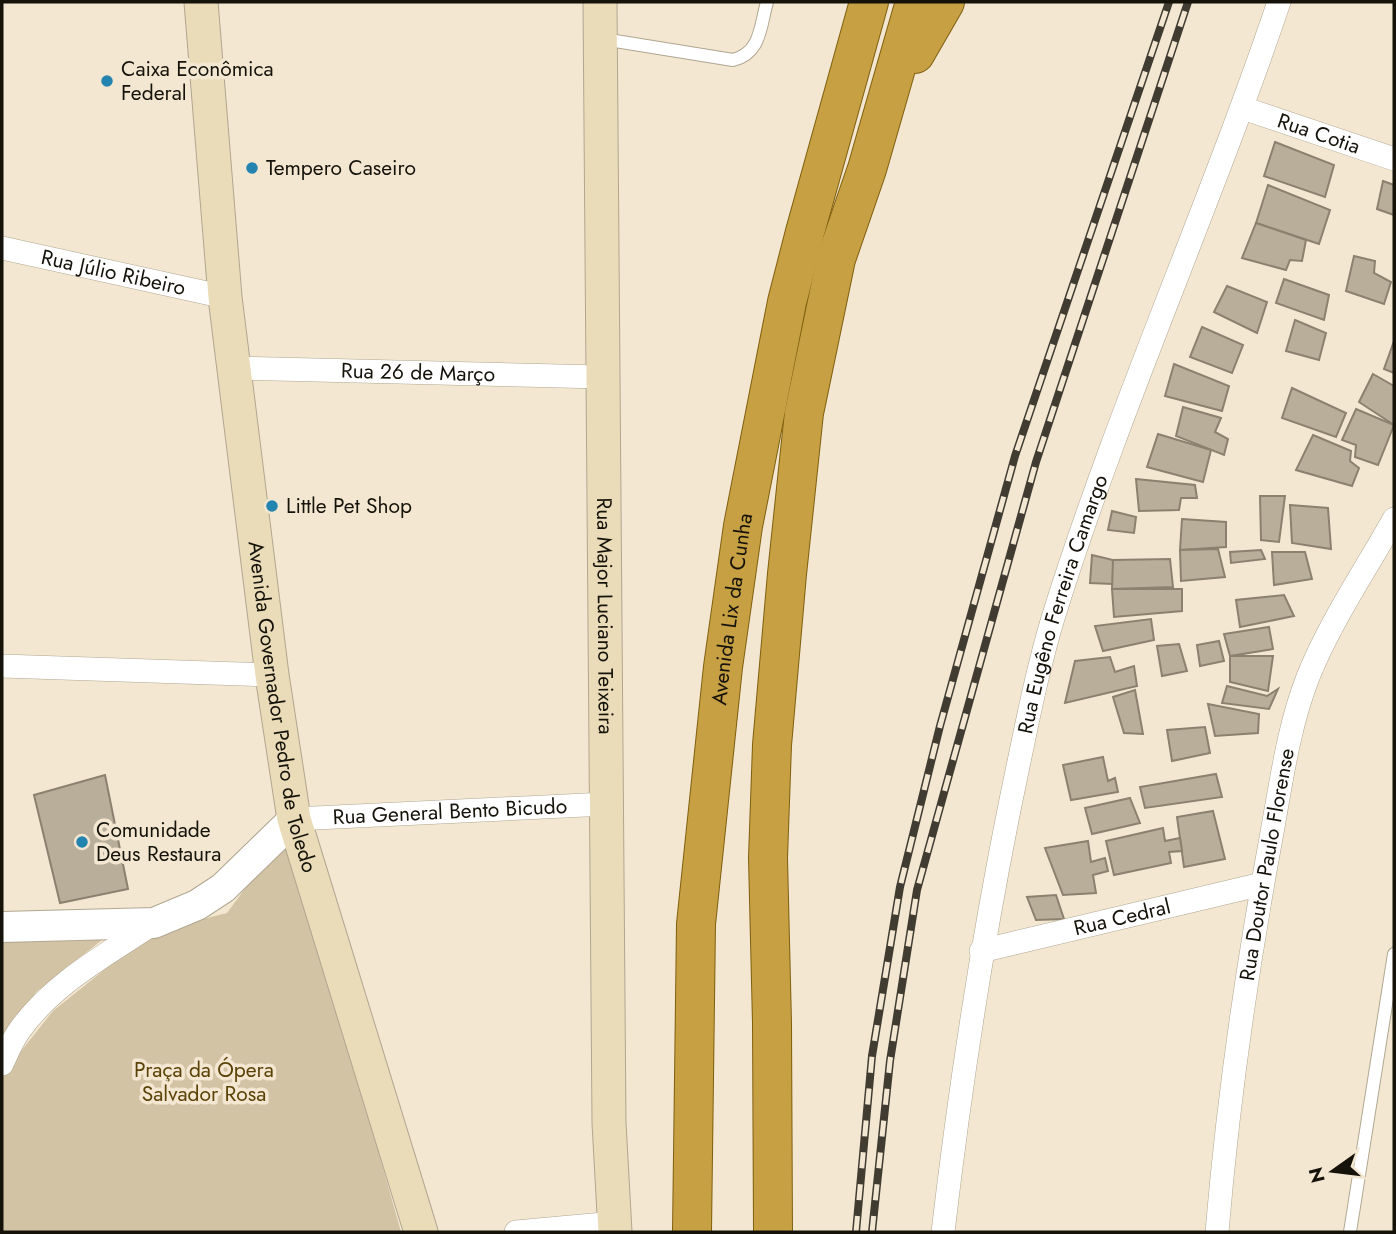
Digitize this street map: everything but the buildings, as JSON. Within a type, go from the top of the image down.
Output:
[{"type":"highway","name":"Avenida Lix da Cunha","points":[[692,1232],[696,924],[723,667],[743,526],[787,302],[869,2]]},
{"type":"highway","points":[[773,1232],[768,858],[772,745],[804,413],[836,259],[867,169],[915,2]]},
{"type":"highway","points":[[885,107],[944,2]]},
{"type":"main road","name":"Avenida Governador Pedro de Toledo","points":[[201,2],[225,297],[272,675],[294,819],[421,1232]]},
{"type":"main road","name":"Rua Major Luciano Teixeira","points":[[600,2],[609,1123],[615,1227]]},
{"type":"street","name":"Rua Eugêno Ferreira Camargo","points":[[943,1232],[981,951],[1032,699],[1053,620],[1109,453],[1177,272],[1243,108],[1279,2]]},
{"type":"street","name":"Rua Cotia","points":[[1243,108],[1393,156]]},
{"type":"street","name":"Rua Júlio Ribeiro","points":[[2,248],[225,297]]},
{"type":"street","name":"Rua 26 de Março","points":[[234,368],[601,377]]},
{"type":"street","name":"Rua Doutor Paulo Florense","points":[[1217,1232],[1225,1139],[1262,884],[1296,709],[1320,650],[1394,519]]},
{"type":"street","points":[[2,666],[272,675]]},
{"type":"street","name":"Rua General Bento Bicudo","points":[[294,819],[606,804]]},
{"type":"street","points":[[2,1064],[18,1032],[35,1011],[71,978],[154,923],[197,905],[223,888],[294,819]]},
{"type":"street","name":"Rua Cedral","points":[[981,951],[1262,884]]},
{"type":"street","points":[[2,927],[154,923]]},
{"type":"street","points":[[516,1232],[615,1227]]},
{"type":"lane","points":[[599,38],[733,60],[745,57],[755,48],[767,2]]},
{"type":"lane","points":[[1350,1232],[1394,954]]},
{"type":"green space","name":"Praça da Ópera Salvador Rosa","points":[[288,830],[401,1232],[2,1232],[2,1075],[53,1011],[124,954],[160,930],[227,913]]},
{"type":"green space","points":[[2,939],[102,940],[36,992],[2,1050]]},
{"type":"railway","points":[[856,1232],[872,1056],[900,887],[940,726],[1015,456],[1169,2]]},
{"type":"railway","points":[[872,1232],[890,1061],[917,890],[1036,462],[1188,2]]},
{"type":"place","name":"Caixa Econômica Federal","points":[[107,81]]},
{"type":"place","name":"Tempero Caseiro","points":[[252,168]]},
{"type":"place","name":"Little Pet Shop","points":[[272,506]]},
{"type":"place","name":"Comunidade Deus Restaura","points":[[82,842]]}]
